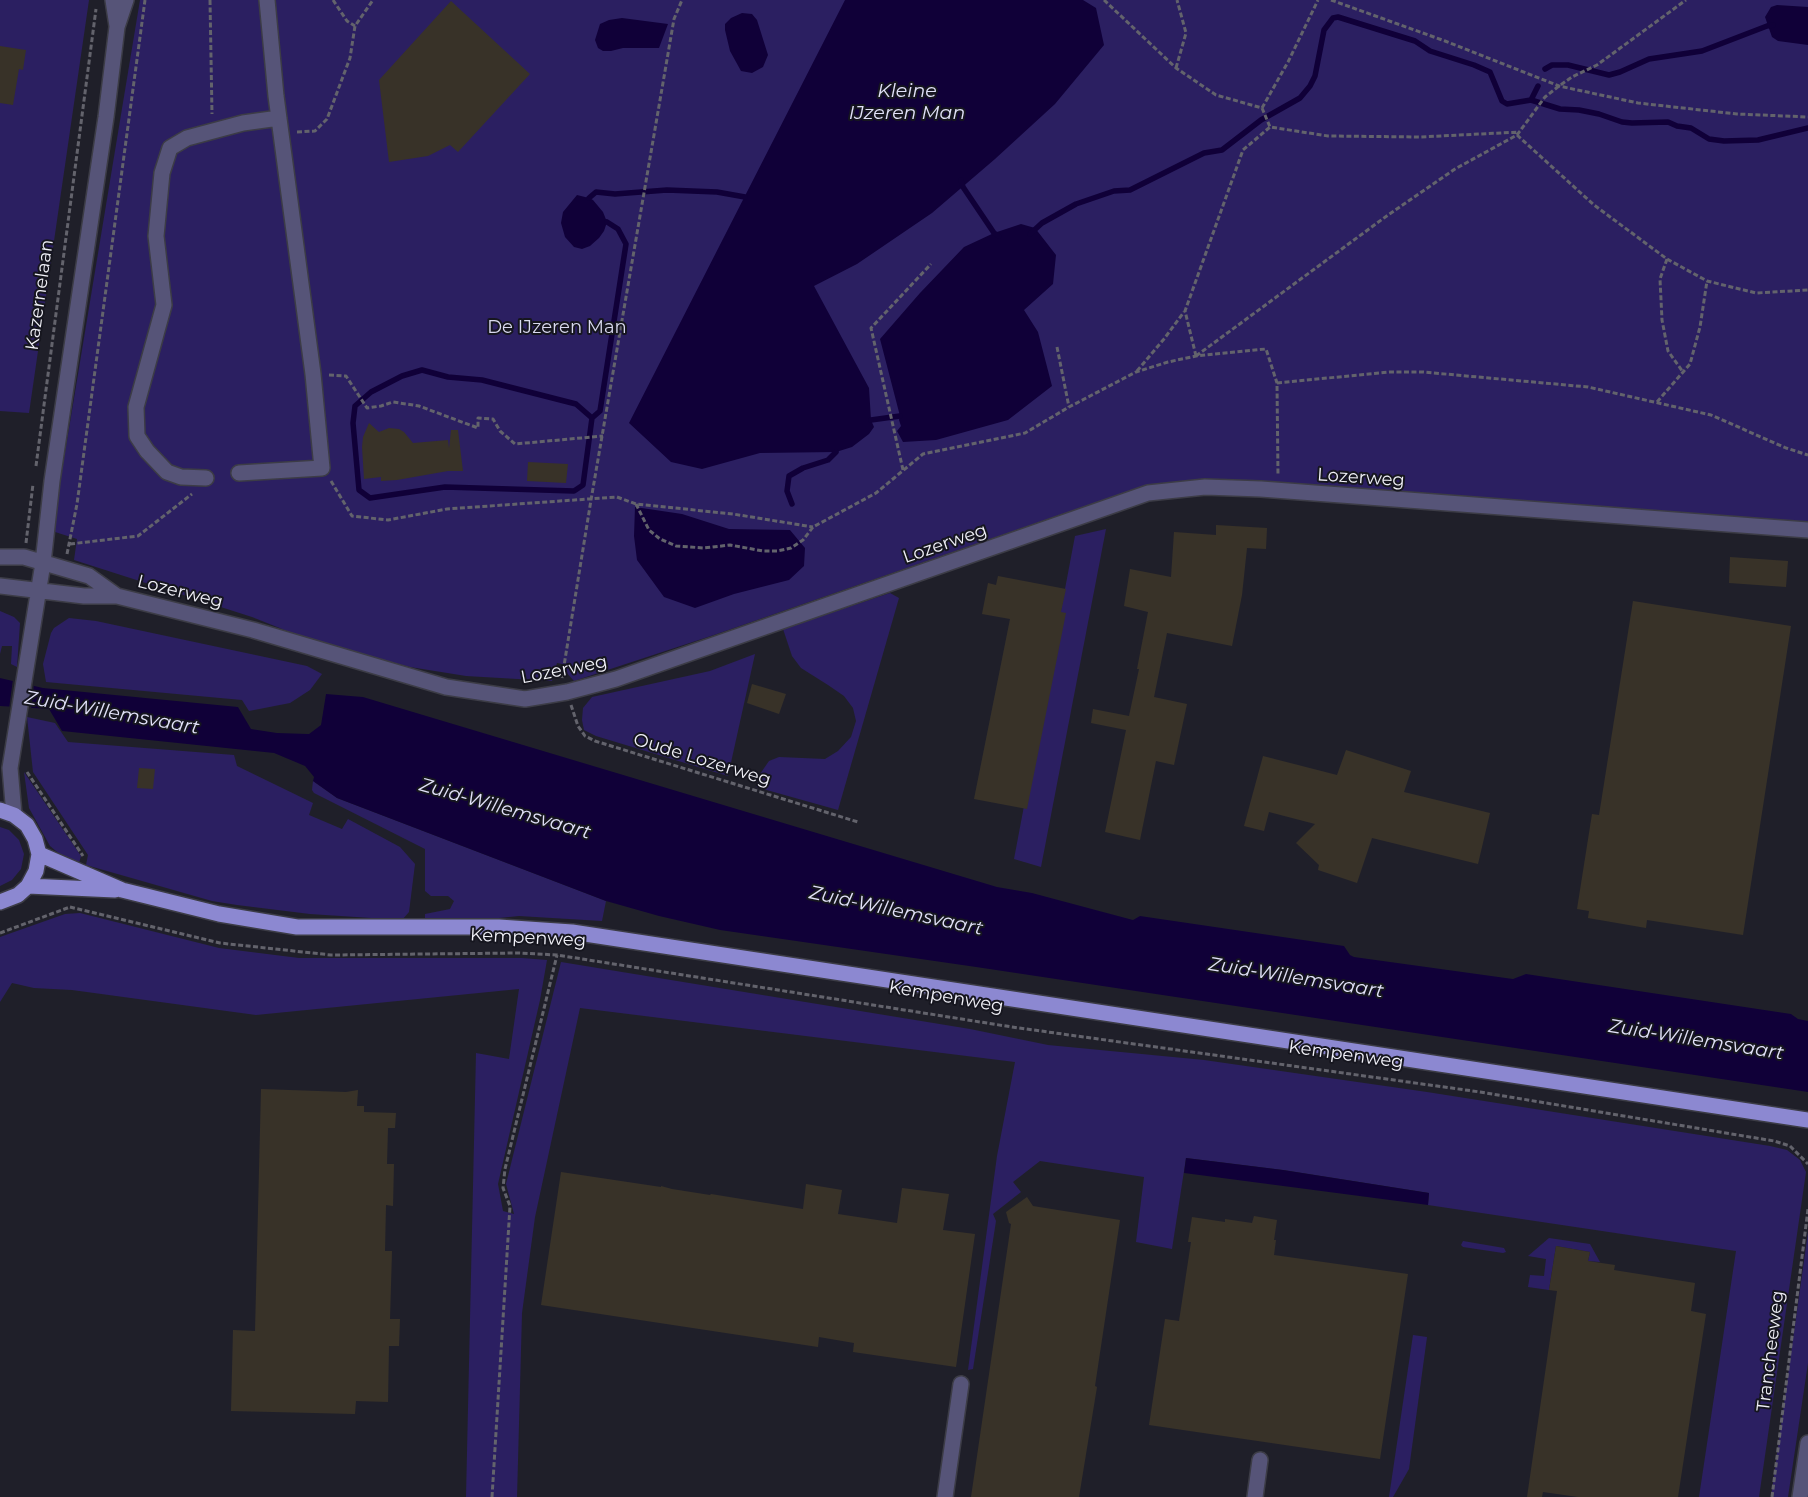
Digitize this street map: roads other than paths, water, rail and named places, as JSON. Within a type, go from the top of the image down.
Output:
[{"type":"main road","points":[[0,902],[18,895],[28,886],[36,871],[38,854],[35,839],[27,825],[7,812]]},
{"type":"main road","name":"Kempenweg","points":[[38,854],[122,890],[219,914],[297,928],[499,927],[572,932],[1808,1120]]},
{"type":"main road","name":"Kempenweg","points":[[28,886],[122,890]]},
{"type":"street","points":[[113,0],[117,27]]},
{"type":"street","points":[[7,812],[18,769],[19,721],[43,563],[52,481],[106,118],[117,27],[126,0]]},
{"type":"street","points":[[239,473],[322,468],[314,374],[279,118],[267,0]]},
{"type":"street","points":[[206,478],[181,477],[167,472],[147,451],[137,436],[136,407],[164,305],[156,236],[162,173],[170,148],[187,138],[242,123],[279,118]]},
{"type":"street","name":"Lozerweg","points":[[0,586],[84,596],[117,596],[253,630],[446,687],[525,699],[567,692],[616,679],[1148,493],[1206,487],[1278,491],[1808,530]]},
{"type":"street","name":"Lozerweg","points":[[0,558],[24,556],[89,576],[117,596]]},
{"type":"street","points":[[0,787],[18,769]]},
{"type":"street","points":[[945,1497],[961,1384]]},
{"type":"street","points":[[1800,1497],[1808,1443]]},
{"type":"street","points":[[1255,1497],[1260,1460]]},
{"type":"water","name":"Kleine IJzeren Man","points":[[845,0],[1083,0],[1096,8],[1104,45],[1055,104],[932,213],[857,264],[814,286],[869,388],[871,420],[874,427],[869,434],[852,447],[836,452],[760,453],[702,469],[671,462],[629,423]]},
{"type":"water","points":[[1777,5],[1808,7],[1808,45],[1778,41],[1772,37],[1765,17],[1771,7]]},
{"type":"water","points":[[742,13],[752,14],[757,20],[768,55],[763,67],[752,73],[741,71],[730,51],[725,30],[725,24],[731,18]]},
{"type":"water","points":[[622,18],[668,24],[659,48],[623,48],[603,51],[598,48],[595,40],[600,24]]},
{"type":"water","points":[[577,195],[593,200],[603,212],[607,222],[599,238],[590,246],[582,249],[574,247],[565,237],[561,223],[563,212]]},
{"type":"water","points":[[1021,224],[1035,228],[1056,255],[1053,284],[1024,310],[1038,332],[1052,386],[1008,420],[936,440],[903,442],[897,431],[901,426],[900,416],[880,339],[964,247],[994,233]]},
{"type":"water","points":[[635,507],[682,514],[729,529],[790,530],[805,548],[804,566],[789,580],[734,594],[695,608],[664,597],[637,560],[634,536]]},
{"type":"water","name":"Zuid-Willemsvaart","points":[[0,678],[43,688],[238,707],[251,729],[277,733],[309,734],[321,725],[326,694],[363,697],[997,887],[1032,893],[1133,920],[1140,916],[1344,946],[1350,955],[1354,957],[1513,979],[1526,974],[1791,1014],[1798,1019],[1808,1021],[1808,1092],[720,930],[606,901],[337,798],[313,781],[314,777],[305,766],[274,753],[62,731],[49,709],[0,706]]},
{"type":"water","points":[[1186,1158],[1283,1170],[1429,1193],[1428,1205],[1184,1173]]},
{"type":"waterway","points":[[1030,234],[1042,223],[1076,204],[1114,191],[1130,190],[1204,153],[1222,150],[1261,120],[1300,98],[1310,86],[1315,76],[1324,30],[1333,18],[1338,17],[1415,41],[1430,51],[1490,72],[1502,101],[1507,104],[1531,100],[1560,109],[1599,114],[1622,122],[1668,122],[1677,126],[1691,128],[1709,139],[1724,141],[1758,140],[1808,128]]},
{"type":"waterway","points":[[1545,69],[1552,65],[1568,65],[1609,75],[1649,59],[1702,51],[1773,25]]},
{"type":"waterway","points":[[1531,100],[1538,86]]},
{"type":"waterway","points":[[961,180],[963,187],[994,233],[999,236]]},
{"type":"waterway","points":[[589,198],[596,192],[615,194],[667,190],[717,192],[745,197]]},
{"type":"waterway","points":[[592,418],[576,404],[482,380],[448,377],[422,370],[402,376],[371,392],[355,406],[353,423],[359,490],[370,498],[445,487],[574,491],[583,485],[592,418],[600,411],[626,244],[618,229],[607,222]]},
{"type":"waterway","points":[[871,420],[900,416]]},
{"type":"waterway","points":[[792,504],[787,491],[789,476],[803,468],[828,460],[836,452]]},
{"type":"park label","name":"De IJzeren Man","points":[[557,328]]}]
